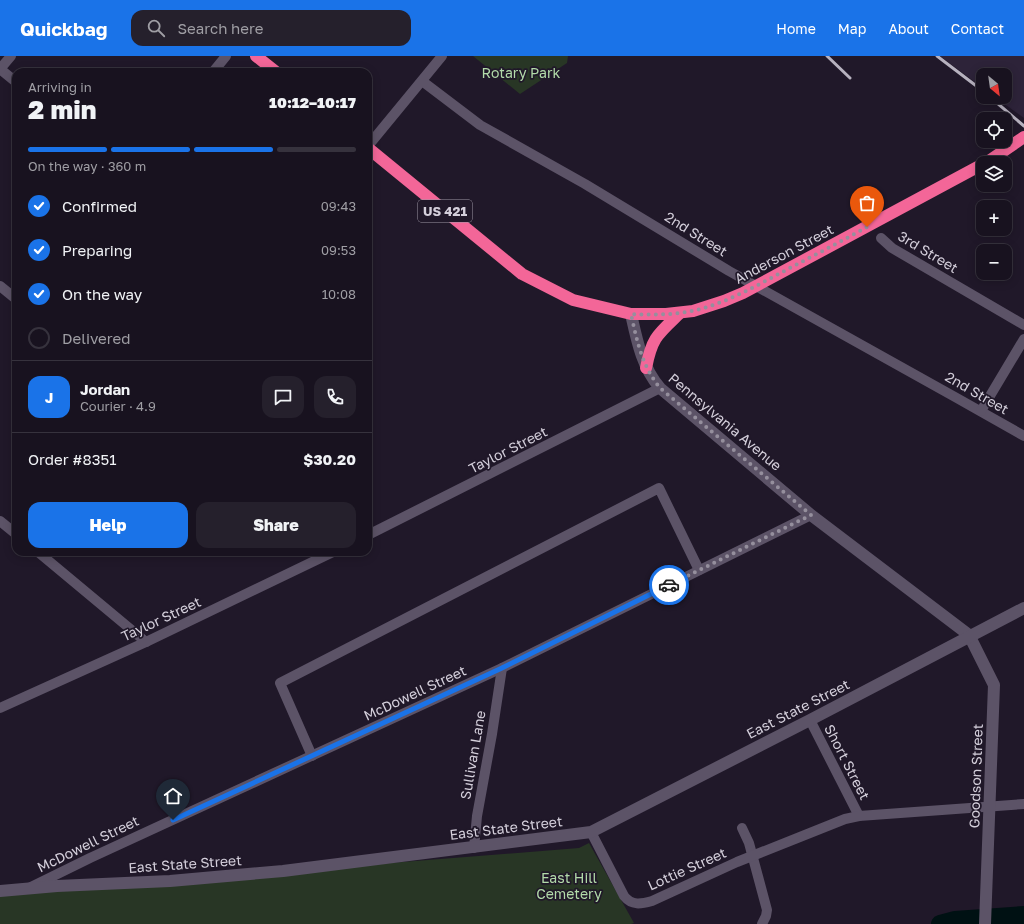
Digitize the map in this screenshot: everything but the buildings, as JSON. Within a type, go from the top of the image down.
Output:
[{"type":"highway","points":[[256,56],[271,68]]},
{"type":"highway","name":"Anderson Street","points":[[996,156],[1024,137]]},
{"type":"highway","name":"US 421","points":[[372,150],[522,274],[573,300],[631,314]]},
{"type":"highway","name":"Anderson Street","points":[[631,314],[654,315],[680,313],[724,301],[760,284],[976,168]]},
{"type":"highway","points":[[646,368],[652,343],[662,330],[680,313]]},
{"type":"street","points":[[11,56],[0,69],[12,79]]},
{"type":"street","points":[[216,68],[226,56]]},
{"type":"street","points":[[372,142],[442,56]]},
{"type":"street","name":"2nd Street","points":[[422,81],[480,125],[585,184],[729,271],[1024,436]]},
{"type":"street","name":"3rd Street","points":[[881,238],[892,248],[1024,325]]},
{"type":"street","points":[[0,286],[12,296]]},
{"type":"street","name":"Pennsylvania Avenue","points":[[631,314],[640,352],[646,368],[660,388],[811,515],[969,635]]},
{"type":"street","points":[[981,411],[1024,339]]},
{"type":"street","name":"Taylor Street","points":[[372,533],[660,388]]},
{"type":"street","points":[[312,756],[280,683],[659,488],[699,570]]},
{"type":"street","name":"McDowell Street","points":[[28,889],[90,858],[502,668],[811,515]]},
{"type":"street","points":[[0,521],[12,531]]},
{"type":"street","points":[[43,556],[146,642]]},
{"type":"street","name":"Taylor Street","points":[[0,708],[146,642],[325,556]]},
{"type":"street","name":"East State Street","points":[[0,891],[57,886],[170,882],[283,871],[474,848],[590,832],[810,720],[969,635],[1024,608]]},
{"type":"street","name":"Goodson Street","points":[[969,635],[994,685],[985,919]]},
{"type":"street","name":"Sullivan Lane","points":[[474,848],[477,816],[502,668]]},
{"type":"street","name":"Short Street","points":[[810,720],[859,816]]},
{"type":"street","name":"Lottie Street","points":[[590,832],[624,896],[632,902],[639,904],[652,901],[707,875],[832,824],[859,816],[1024,804]]},
{"type":"street","points":[[742,828],[753,856],[767,910],[762,924]]},
{"type":"shaded area","points":[[940,56],[1024,56],[1024,118],[1005,104],[1012,104],[1012,68],[976,68],[976,83]]},
{"type":"green space","name":"Rotary Park","points":[[473,56],[568,56],[567,63],[520,94]]},
{"type":"green space","name":"East Hill Cemetery","points":[[589,843],[634,923],[0,924],[0,894],[579,848]]},
{"type":"waterway","points":[[940,924],[955,920],[1024,915]]},
{"type":"railway","points":[[827,56],[850,78]]},
{"type":"railway","points":[[937,56],[976,86]]},
{"type":"railway","points":[[998,104],[1024,126]]},
{"type":"way so far","points":[[669,585],[811,515],[660,388],[646,368],[636,340],[631,314],[654,315],[680,313],[693,311],[724,301],[743,293],[867,227]]},
{"type":"route","points":[[173,820],[502,668],[669,585]]}]
